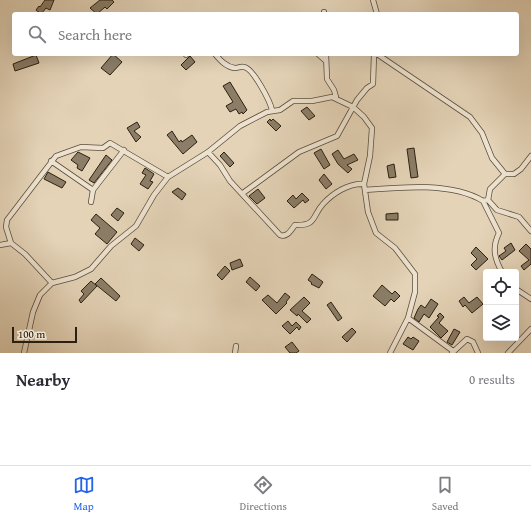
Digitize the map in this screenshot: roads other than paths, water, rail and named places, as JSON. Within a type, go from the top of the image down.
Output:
[{"type":"street","points":[[373,0],[376,12]]},
{"type":"street","points":[[217,56],[228,66],[235,68],[245,67],[253,72],[257,82],[268,96],[272,110]]},
{"type":"street","points":[[320,56],[326,61]]},
{"type":"street","points":[[326,56],[327,79],[334,90],[336,97]]},
{"type":"street","points":[[243,194],[299,152],[337,136],[353,107],[367,88],[373,84],[374,56]]},
{"type":"street","points":[[380,56],[470,117],[482,133],[492,158],[505,174]]},
{"type":"street","points":[[24,353],[34,312],[40,295],[52,283],[75,277],[91,269],[111,246],[136,226],[154,195],[168,177],[208,152],[240,126],[272,110],[285,108],[293,101],[312,101],[336,97],[353,107],[369,123],[373,132],[364,184],[368,212],[376,232],[395,248],[415,274],[416,292],[408,318],[390,353]]},
{"type":"street","points":[[52,283],[25,254],[11,243],[6,227],[7,220],[56,156],[81,148],[103,148],[110,143],[168,177]]},
{"type":"street","points":[[91,202],[93,190],[124,150]]},
{"type":"street","points":[[208,152],[220,165],[230,181],[280,235],[283,236],[286,236],[295,225],[302,226],[315,219],[324,203],[340,191],[351,185],[364,184]]},
{"type":"street","points":[[501,269],[494,252],[494,243],[499,233],[486,200],[490,189],[505,174],[514,174],[521,169],[531,156]]},
{"type":"street","points":[[51,161],[93,190]]},
{"type":"street","points":[[365,190],[397,187],[444,188],[486,200],[497,210],[519,217],[531,231]]},
{"type":"street","points":[[0,246],[11,243]]},
{"type":"street","points":[[519,291],[531,299]]},
{"type":"street","points":[[408,318],[452,352],[462,343],[470,339],[478,353]]},
{"type":"street","points":[[508,353],[531,329]]},
{"type":"street","points":[[235,353],[236,346]]}]
